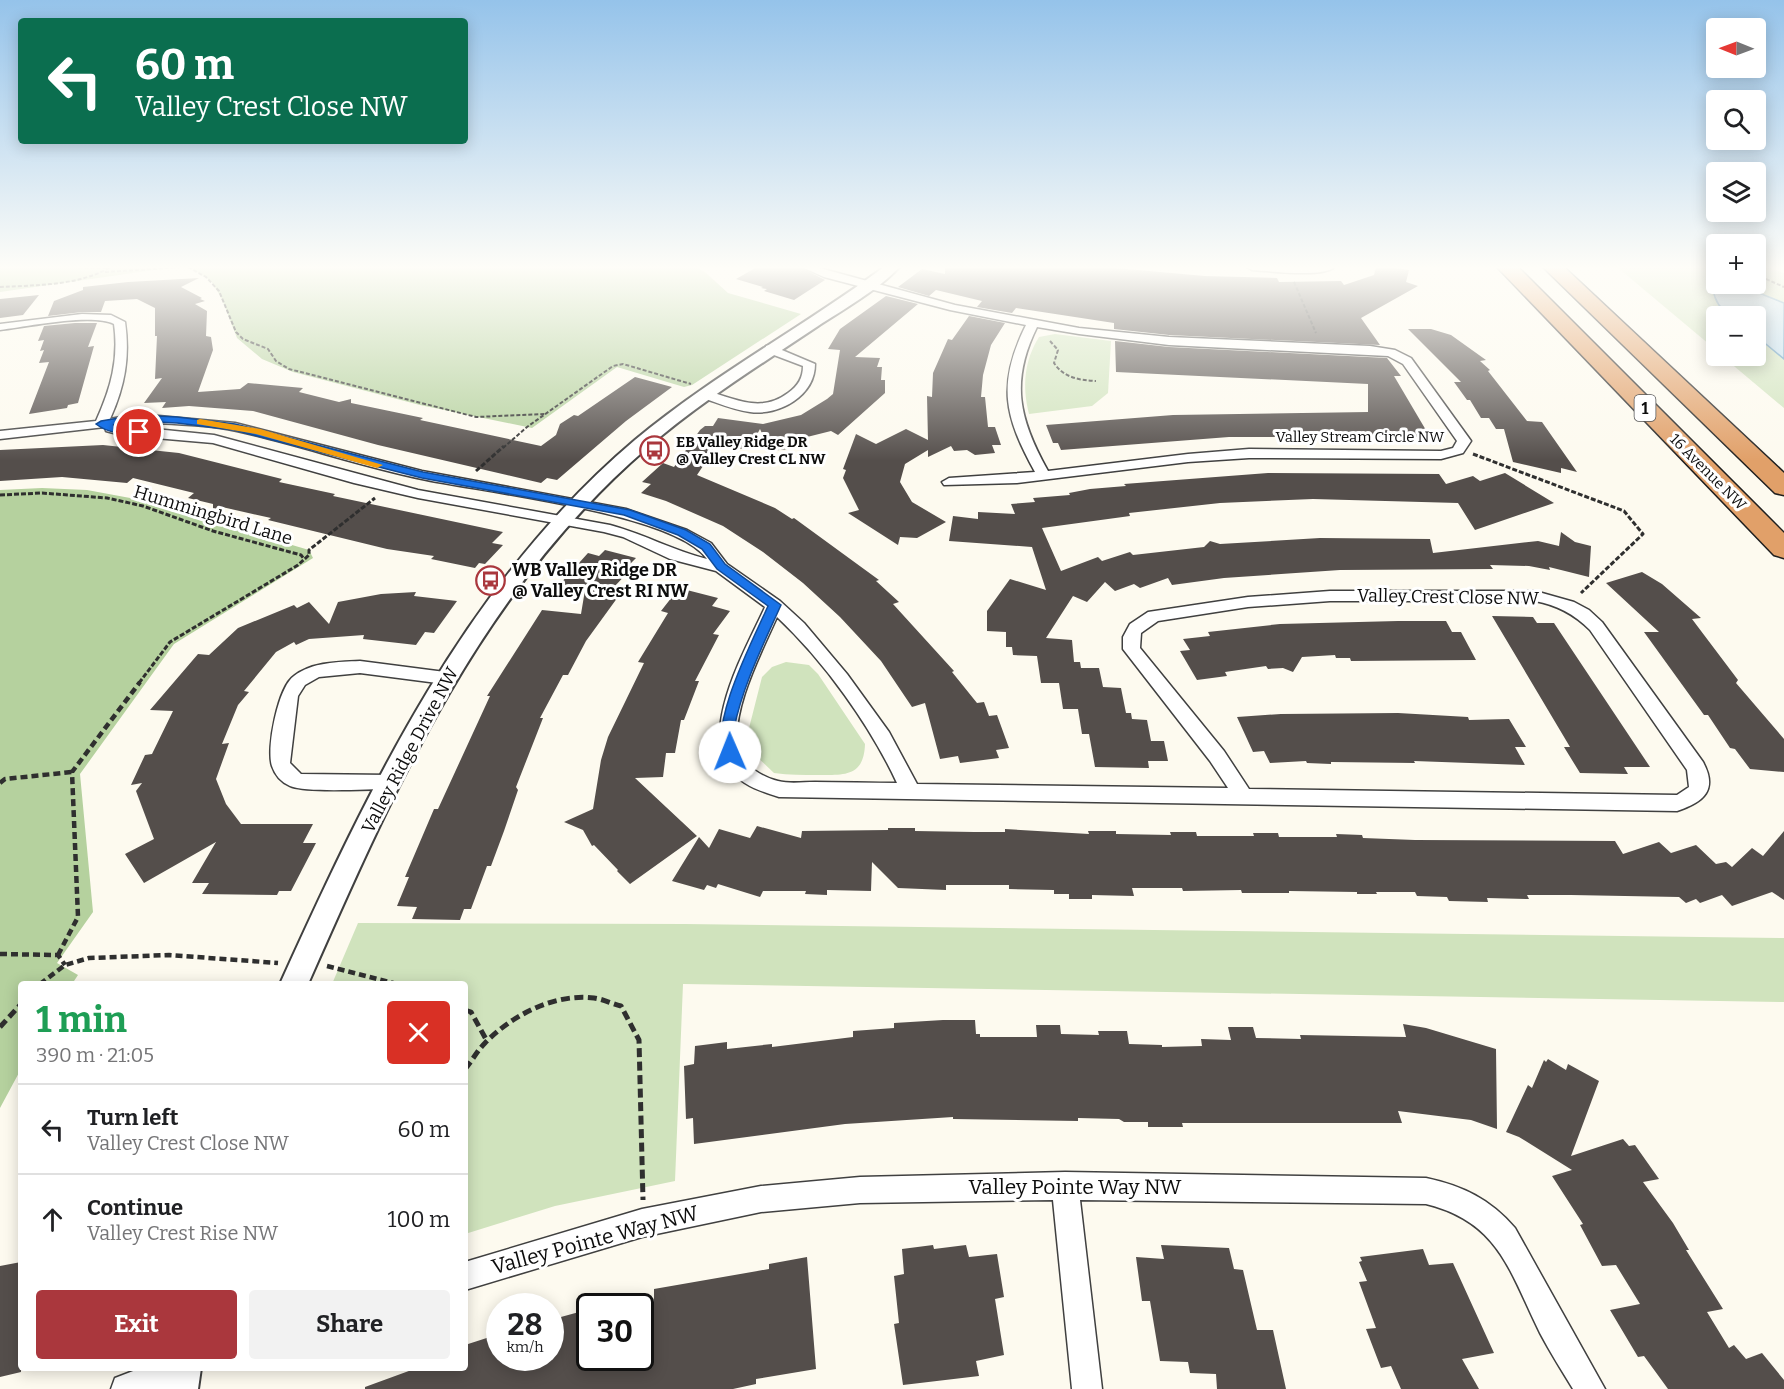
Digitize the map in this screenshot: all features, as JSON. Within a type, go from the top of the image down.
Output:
[{"type":"highway","name":"16 Avenue NW","points":[[1571,332],[1784,549]]},
{"type":"highway","name":"1","points":[[1620,332],[1784,487]]},
{"type":"street","points":[[101,424],[116,394],[120,379],[124,348],[120,332]]},
{"type":"street","name":"Valley Ridge Drive NW","points":[[295,981],[390,782],[445,678],[507,587],[564,520],[639,445],[707,392],[796,332]]},
{"type":"street","points":[[1028,332],[1014,363],[1013,397],[1022,433],[1043,475]]},
{"type":"street","name":"Valley Stream Circle NW","points":[[949,482],[1006,480],[1132,463],[1224,455],[1441,455],[1461,450],[1464,441],[1407,361],[1380,351],[1151,339],[1094,332]]},
{"type":"street","points":[[707,392],[756,408],[767,406],[797,393],[807,383],[809,363],[770,349]]},
{"type":"street","points":[[0,435],[137,418],[235,427],[373,464],[462,484],[626,513],[682,533],[706,546],[721,567],[774,605],[798,627],[841,678],[888,746],[911,792]]},
{"type":"street","points":[[101,424],[121,431],[214,440],[390,487],[628,534],[676,556],[721,567]]},
{"type":"street","name":"Valley Crest Close NW","points":[[774,605],[745,673],[727,730],[730,752],[735,762],[753,779],[779,789],[911,792],[1244,797],[1677,803],[1694,797],[1700,790],[1700,780],[1696,767],[1596,626],[1581,612],[1561,602],[1535,597],[1330,596],[1248,602],[1154,616],[1145,620],[1132,633],[1130,641],[1132,649],[1217,756],[1244,797]]},
{"type":"street","points":[[390,782],[298,781],[287,776],[281,768],[280,759],[289,694],[307,676],[335,666],[445,678]]},
{"type":"street","points":[[1065,1185],[1087,1389]]},
{"type":"street","name":"Valley Pointe Way NW","points":[[468,1275],[642,1223],[761,1199],[783,1197],[937,1187],[1065,1185],[1426,1191],[1443,1193],[1463,1200],[1487,1215],[1514,1247],[1552,1326],[1590,1389]]},
{"type":"street","points":[[126,1389],[172,1371]]},
{"type":"street","points":[[179,1389],[180,1371]]},
{"type":"path","points":[[236,332],[243,339],[268,349],[276,361],[289,369],[476,417],[545,414]]},
{"type":"path","points":[[1316,332],[1324,349]]},
{"type":"path","points":[[1047,338],[1058,350],[1054,363],[1059,372],[1076,379],[1096,381]]},
{"type":"path","points":[[462,484],[527,427],[613,366],[623,364],[707,392]]},
{"type":"path","points":[[1461,450],[1624,511],[1643,534],[1586,590],[1561,602]]},
{"type":"path","points":[[304,559],[309,555],[309,550],[390,487]]},
{"type":"path","name":"Hummingbird Lane","points":[[0,495],[42,493],[107,498],[143,506],[213,531],[300,555],[304,559],[170,642],[72,772]]},
{"type":"path","points":[[0,783],[6,779],[72,772],[78,917],[58,955]]},
{"type":"path","points":[[0,954],[58,955]]},
{"type":"path","points":[[58,955],[65,965]]},
{"type":"path","points":[[44,981],[65,965],[90,958],[169,956],[224,957],[331,967],[385,981]]},
{"type":"path","points":[[468,1065],[487,1041],[510,1023],[540,1007],[567,999],[594,998],[621,1006],[639,1040],[642,1223]]},
{"type":"path","points":[[0,1027],[18,1007]]},
{"type":"path","points":[[468,1011],[471,1012],[487,1041]]},
{"type":"green space","points":[[235,332],[774,332],[692,385],[684,387],[617,367],[532,428],[420,405],[293,372],[262,359],[237,338]]},
{"type":"green space","points":[[1694,332],[1706,332],[1706,342]]},
{"type":"green space","points":[[1766,332],[1784,332],[1784,408],[1734,366],[1766,366]]},
{"type":"green space","points":[[1055,334],[1111,341],[1108,393],[1092,406],[1029,414],[1025,384],[1030,355],[1039,337]]},
{"type":"green space","points":[[42,488],[87,490],[141,500],[309,550],[313,558],[174,644],[80,774],[93,912],[57,963],[78,975],[74,981],[18,981],[18,1075],[0,1108],[0,490]]},
{"type":"green space","points":[[786,662],[809,665],[818,674],[865,744],[861,763],[851,772],[827,775],[774,773],[752,752],[747,736],[762,677],[772,667]]},
{"type":"green space","points":[[358,923],[685,924],[1784,938],[1784,1002],[683,984],[675,1181],[555,1206],[468,1233],[468,981],[333,981]]},
{"type":"water","points":[[1766,332],[1784,332],[1784,359],[1766,344]]},
{"type":"building","points":[[42,332],[94,332],[88,347],[94,346],[78,403],[68,405],[67,408],[29,414],[49,362],[39,363],[44,350],[40,351],[44,340],[38,341]]},
{"type":"building","points":[[155,332],[206,332],[206,336],[211,337],[213,350],[198,392],[240,389],[248,383],[303,388],[299,392],[339,402],[351,399],[351,403],[541,446],[556,435],[560,424],[574,415],[578,416],[635,377],[672,387],[626,421],[557,480],[547,478],[541,483],[378,445],[253,411],[189,406],[162,408],[166,402],[144,403],[162,378],[155,379],[157,336],[155,336]]},
{"type":"building","points":[[838,332],[885,332],[855,357],[880,358],[877,367],[882,367],[881,380],[885,380],[885,393],[838,435],[831,431],[795,440],[799,448],[770,451],[760,429],[749,449],[715,448],[697,475],[794,518],[879,580],[876,581],[899,602],[893,604],[954,671],[952,672],[977,703],[984,702],[989,716],[997,715],[1009,748],[996,750],[999,758],[960,763],[958,756],[940,759],[925,703],[912,707],[881,661],[840,617],[803,583],[763,552],[723,526],[666,501],[641,493],[651,484],[642,482],[663,463],[674,467],[700,430],[705,426],[713,426],[718,418],[763,424],[801,415],[827,399],[833,394],[840,350],[828,349]]},
{"type":"building","points":[[958,332],[999,332],[991,345],[983,375],[981,397],[985,397],[988,427],[995,427],[1001,445],[992,445],[995,453],[975,455],[967,450],[954,451],[951,446],[928,457],[928,450],[905,464],[900,482],[912,502],[946,522],[917,538],[900,537],[898,545],[848,513],[859,510],[843,478],[846,470],[843,469],[856,434],[876,444],[906,429],[928,440],[927,396],[932,397],[933,373],[948,339],[952,340]]},
{"type":"building","points":[[1140,332],[1371,332],[1380,345]]},
{"type":"building","points":[[1411,332],[1440,332],[1451,335],[1486,360],[1480,361],[1490,370],[1488,371],[1527,421],[1542,422],[1577,472],[1561,468],[1561,473],[1513,462],[1504,429],[1496,429],[1489,418],[1481,418],[1470,400],[1467,400],[1454,382],[1461,382]]},
{"type":"building","points":[[1115,341],[1169,347],[1387,358],[1401,376],[1394,376],[1430,437],[1229,437],[1061,450],[1058,443],[1053,443],[1046,425],[1173,415],[1368,412],[1368,384],[1116,372]]},
{"type":"building","points":[[103,445],[179,453],[282,479],[279,482],[335,494],[333,496],[503,532],[492,543],[503,545],[485,564],[479,563],[475,568],[431,559],[434,556],[387,549],[268,520],[271,518],[222,507],[213,509],[213,504],[188,498],[194,493],[133,478],[127,483],[62,477],[0,481],[0,450]]},
{"type":"building","points":[[1268,473],[1439,474],[1446,484],[1473,476],[1480,481],[1505,473],[1554,503],[1475,530],[1458,503],[1313,499],[1220,503],[1129,513],[1130,516],[1042,528],[1061,571],[1098,557],[1102,561],[1130,552],[1133,555],[1204,547],[1210,541],[1220,544],[1320,538],[1430,539],[1433,553],[1538,541],[1559,546],[1561,532],[1575,542],[1591,546],[1589,577],[1549,567],[1550,570],[1529,566],[1490,565],[1493,569],[1340,570],[1224,578],[1172,585],[1168,578],[1140,588],[1134,584],[1115,591],[1105,582],[1087,602],[1073,596],[1046,638],[1072,640],[1074,662],[1080,662],[1081,668],[1099,668],[1103,687],[1121,688],[1126,713],[1131,713],[1132,719],[1147,720],[1151,741],[1164,741],[1168,761],[1148,761],[1149,768],[1095,767],[1089,734],[1082,734],[1078,709],[1063,709],[1059,683],[1041,683],[1037,656],[1013,655],[1012,647],[1006,647],[1006,632],[987,631],[987,611],[1010,579],[1046,590],[1032,547],[949,541],[953,516],[978,519],[978,512],[1015,514],[1011,504],[1035,502],[1033,498],[1070,495],[1069,493],[1090,489],[1126,486],[1124,484]]},
{"type":"building","points":[[605,550],[636,558],[629,565],[634,566],[613,588],[623,590],[586,641],[568,675],[563,675],[540,718],[543,718],[516,787],[518,790],[504,831],[491,866],[487,866],[471,909],[464,909],[460,920],[412,919],[417,907],[397,906],[409,877],[405,877],[434,809],[438,809],[490,696],[487,696],[542,610],[581,614],[585,590],[559,585],[588,553],[599,556]]},
{"type":"building","points":[[1642,572],[1662,584],[1701,618],[1692,619],[1738,680],[1736,683],[1784,739],[1784,772],[1750,769],[1735,749],[1730,748],[1708,715],[1704,715],[1644,632],[1659,632],[1606,583]]},
{"type":"building","points":[[679,588],[718,598],[712,606],[730,611],[713,634],[719,635],[695,681],[699,681],[684,720],[681,720],[675,753],[666,753],[663,777],[635,778],[697,836],[630,884],[594,845],[592,846],[583,830],[564,822],[593,809],[601,760],[608,737],[644,663],[638,662],[668,613],[661,611]]},
{"type":"building","points":[[416,592],[414,596],[457,601],[434,633],[425,632],[416,645],[363,639],[364,635],[309,639],[296,645],[294,642],[276,652],[244,691],[249,692],[238,705],[222,744],[229,743],[216,779],[226,804],[241,824],[313,824],[303,843],[316,843],[291,891],[279,891],[277,895],[202,894],[209,883],[192,883],[216,842],[144,883],[125,854],[154,839],[136,791],[142,783],[131,785],[145,755],[152,754],[173,711],[150,710],[198,654],[209,655],[238,628],[294,605],[297,608],[309,602],[329,624],[338,602],[381,594]]},
{"type":"building","points":[[1492,616],[1533,617],[1537,623],[1554,623],[1650,767],[1624,767],[1628,774],[1580,773],[1564,747],[1570,747]]},
{"type":"building","points":[[1446,621],[1452,632],[1461,632],[1476,660],[1351,661],[1350,658],[1336,658],[1335,655],[1302,657],[1293,672],[1283,668],[1268,669],[1266,666],[1225,672],[1227,676],[1197,680],[1180,651],[1190,650],[1183,639],[1210,636],[1208,632],[1280,624]]},
{"type":"building","points":[[1398,713],[1468,717],[1469,720],[1509,719],[1526,747],[1515,747],[1525,765],[1414,761],[1415,763],[1331,762],[1331,764],[1307,763],[1306,761],[1270,763],[1264,751],[1253,752],[1237,717],[1281,714]]},
{"type":"building","points":[[757,826],[801,838],[802,831],[915,828],[915,831],[1005,832],[1005,829],[1089,834],[1088,831],[1171,835],[1170,832],[1196,832],[1197,836],[1254,836],[1253,833],[1278,833],[1279,837],[1337,837],[1336,834],[1362,835],[1363,838],[1415,840],[1615,841],[1623,854],[1659,842],[1671,853],[1696,845],[1716,864],[1726,862],[1732,867],[1752,848],[1763,856],[1784,831],[1784,900],[1772,892],[1732,906],[1722,895],[1700,903],[1696,899],[1686,903],[1679,897],[1571,895],[1527,895],[1529,899],[1487,898],[1488,902],[1449,901],[1447,897],[1417,896],[1415,892],[1242,893],[1241,890],[1183,891],[1182,888],[1132,888],[1134,896],[1092,895],[1092,899],[1069,899],[1069,894],[1054,894],[1054,890],[1009,889],[1009,885],[946,885],[946,890],[898,888],[872,862],[871,891],[827,890],[827,895],[805,894],[806,891],[763,891],[760,897],[718,884],[716,888],[707,885],[704,890],[672,881],[699,837],[709,848],[719,829],[750,838]]},
{"type":"building","points":[[975,1020],[976,1034],[980,1034],[980,1037],[1037,1037],[1036,1025],[1060,1025],[1061,1034],[1099,1035],[1098,1031],[1127,1031],[1129,1044],[1162,1045],[1162,1047],[1202,1046],[1201,1039],[1231,1040],[1228,1027],[1253,1027],[1256,1038],[1301,1039],[1300,1035],[1406,1037],[1403,1024],[1426,1028],[1496,1049],[1497,1129],[1471,1120],[1398,1111],[1402,1123],[1182,1123],[1183,1127],[1148,1127],[1148,1122],[1124,1122],[1119,1119],[1078,1118],[1078,1121],[953,1119],[953,1117],[845,1124],[694,1144],[693,1118],[686,1119],[684,1066],[694,1064],[695,1046],[727,1042],[727,1049],[772,1044],[772,1047],[853,1037],[853,1031],[894,1028],[894,1023]]},
{"type":"building","points":[[1548,1059],[1566,1070],[1568,1064],[1599,1081],[1571,1156],[1623,1139],[1629,1146],[1635,1145],[1659,1179],[1643,1182],[1673,1223],[1689,1250],[1686,1250],[1723,1309],[1707,1312],[1729,1348],[1734,1345],[1746,1359],[1762,1353],[1784,1380],[1784,1389],[1668,1389],[1644,1356],[1638,1357],[1610,1310],[1640,1304],[1616,1265],[1602,1266],[1580,1225],[1583,1224],[1552,1176],[1572,1170],[1519,1137],[1506,1132],[1528,1085],[1532,1088],[1544,1060],[1546,1062]]},
{"type":"building","points":[[933,1245],[934,1249],[966,1245],[969,1257],[997,1254],[1004,1297],[995,1299],[1004,1355],[976,1361],[979,1376],[903,1385],[894,1324],[899,1323],[894,1276],[904,1274],[902,1249]]},
{"type":"building","points":[[1161,1245],[1229,1248],[1234,1269],[1243,1270],[1257,1330],[1273,1330],[1286,1389],[1217,1389],[1216,1374],[1190,1373],[1188,1362],[1160,1361],[1150,1301],[1142,1301],[1136,1257],[1164,1259]]},
{"type":"building","points":[[1423,1249],[1429,1265],[1453,1263],[1494,1353],[1462,1359],[1479,1389],[1401,1389],[1391,1366],[1381,1368],[1366,1329],[1376,1328],[1359,1282],[1367,1281],[1359,1262],[1362,1261],[1360,1257]]},
{"type":"building","points":[[807,1257],[816,1369],[756,1379],[756,1384],[733,1389],[365,1389],[365,1387],[409,1371],[468,1371],[468,1344],[486,1338],[486,1371],[564,1371],[564,1316],[576,1313],[576,1371],[654,1371],[654,1289],[769,1269],[769,1264]]},
{"type":"building","points":[[18,1263],[18,1371],[21,1372],[0,1377],[0,1266]]},
{"type":"slow traffic","points":[[200,422],[257,431],[377,465]]},
{"type":"place","name":"EB Valley Ridge DR @ Valley Crest CL NW","points":[[655,451]]},
{"type":"place","name":"WB Valley Ridge DR @ Valley Crest RI NW","points":[[491,580]]},
{"type":"route","points":[[139,432],[121,431],[101,424],[137,418],[159,418],[204,422],[257,431],[373,464],[462,484],[602,507],[660,523],[682,533],[706,546],[721,567],[774,605],[745,673],[727,730],[730,752]]}]
